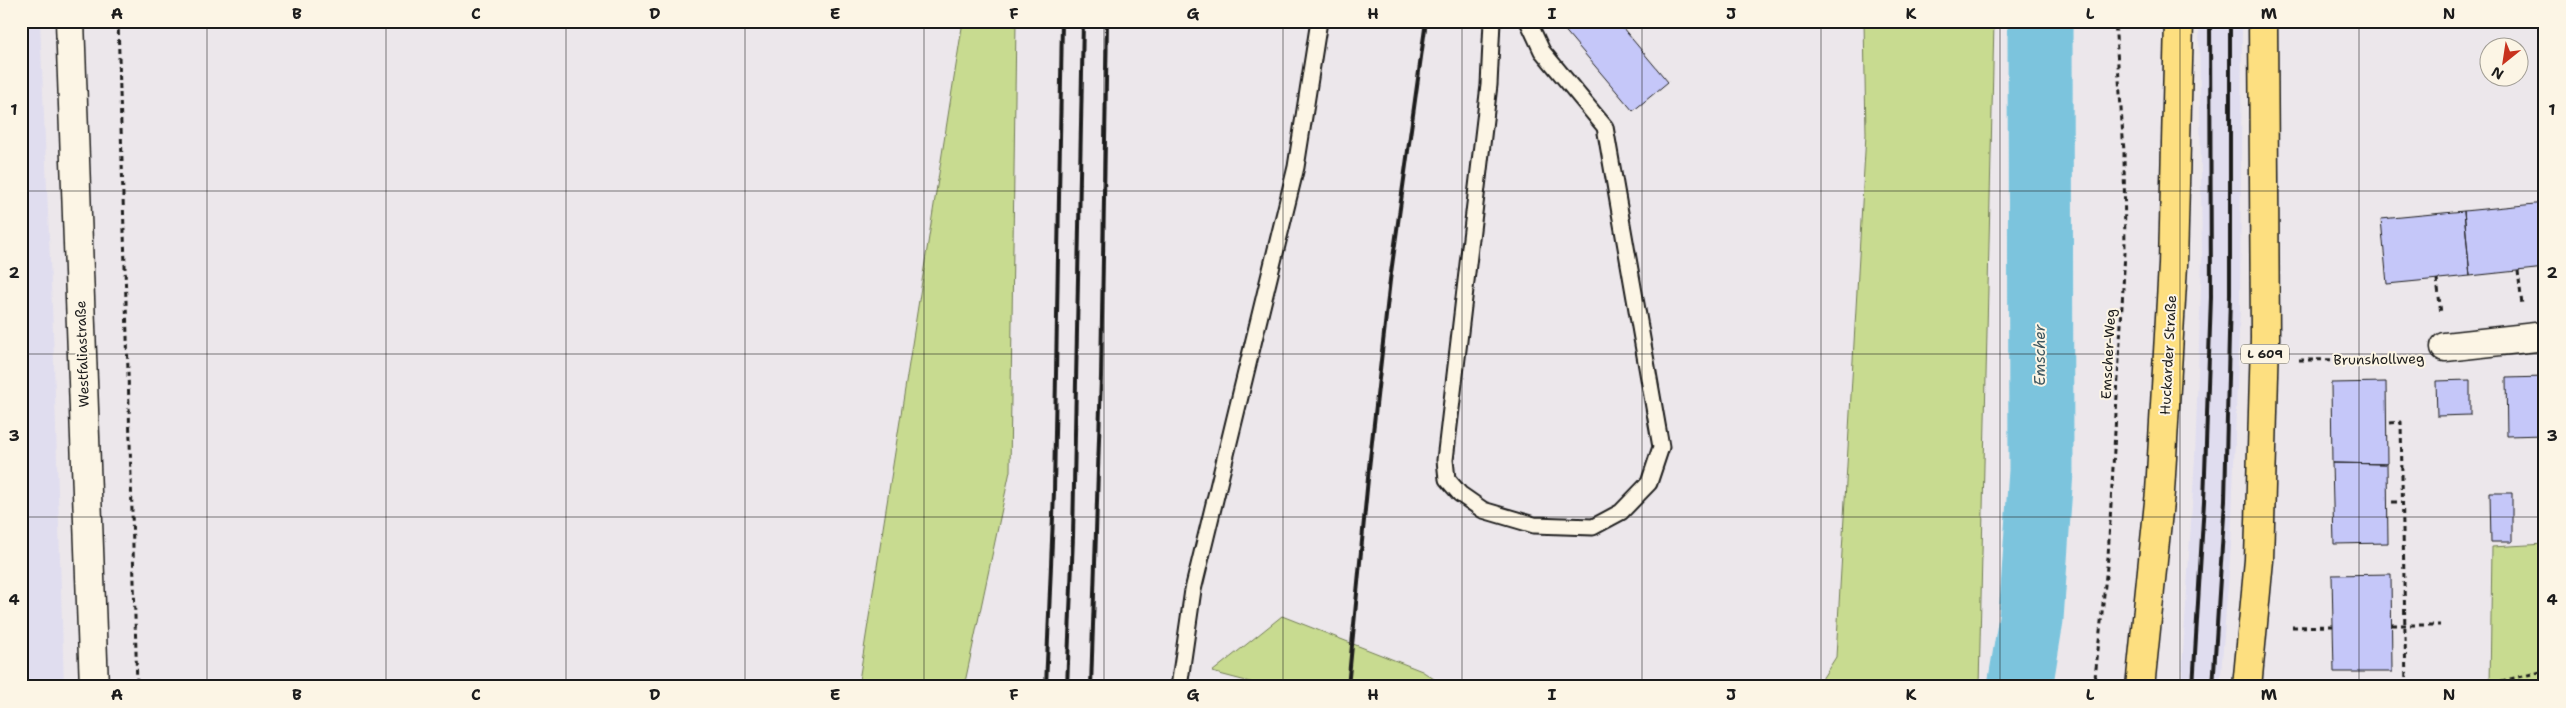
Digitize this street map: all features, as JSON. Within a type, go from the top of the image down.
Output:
[{"type":"main road","name":"Huckarder Straße","points":[[2140,687],[2160,492],[2173,265],[2179,21]]},
{"type":"main road","name":"L 609","points":[[2246,687],[2259,560],[2265,338],[2263,21]]},
{"type":"street","name":"Westfaliastraße","points":[[70,21],[94,687]]},
{"type":"street","name":"Brunshollweg","points":[[2444,347],[2545,336]]},
{"type":"lane","points":[[1179,687],[1194,590],[1296,167],[1319,21]]},
{"type":"lane","points":[[1492,21],[1489,84],[1445,460],[1447,479],[1460,494],[1483,510],[1534,526],[1594,527],[1621,512],[1649,483],[1661,447],[1606,127],[1542,51],[1528,21]]},
{"type":"path","points":[[118,21],[137,687]]},
{"type":"path","name":"Emscher-Weg","points":[[2094,687],[2108,557],[2125,252],[2124,152],[2115,21]]},
{"type":"path","points":[[2518,271],[2522,310]]},
{"type":"path","name":"Brunshollweg","points":[[2299,360],[2430,359],[2444,347]]},
{"type":"path","points":[[2390,422],[2401,422],[2406,687]]},
{"type":"path","points":[[2392,502],[2402,502]]},
{"type":"path","points":[[2392,625],[2440,625]]},
{"type":"path","points":[[2292,627],[2333,626]]},
{"type":"path","points":[[2496,687],[2497,682],[2545,671]]},
{"type":"shaded area","points":[[21,21],[40,21],[53,331],[64,687],[21,687]]},
{"type":"shaded area","points":[[2199,21],[2242,21],[2240,306],[2231,545],[2220,687],[2181,687],[2195,457],[2202,260]]},
{"type":"green space","points":[[963,21],[1016,21],[1010,471],[964,687],[858,687]]},
{"type":"green space","points":[[1864,21],[1994,21],[1979,687],[1817,687],[1836,657],[1866,134]]},
{"type":"green space","points":[[2545,544],[2545,687],[2490,687],[2492,547]]},
{"type":"green space","points":[[1282,616],[1422,671],[1446,687],[1269,687],[1212,672]]},
{"type":"building","points":[[1557,21],[1617,21],[1668,82],[1633,111]]},
{"type":"building","points":[[2545,203],[2545,268],[2470,276],[2464,211]]},
{"type":"building","points":[[2464,211],[2470,276],[2387,284],[2381,219]]},
{"type":"building","points":[[2545,377],[2545,435],[2507,436],[2506,378]]},
{"type":"building","points":[[2470,380],[2470,415],[2437,416],[2436,381]]},
{"type":"building","points":[[2386,382],[2387,464],[2332,463],[2331,383]]},
{"type":"building","points":[[2332,463],[2387,464],[2388,543],[2334,544]]},
{"type":"building","points":[[2490,493],[2512,493],[2512,542],[2491,542]]},
{"type":"building","points":[[2391,574],[2392,672],[2334,672],[2332,575]]},
{"type":"waterway","name":"Emscher","points":[[2020,687],[2031,619],[2041,471],[2040,21]]},
{"type":"railway","points":[[1046,687],[1054,492],[1062,21]]},
{"type":"railway","points":[[1067,687],[1073,537],[1083,21]]},
{"type":"railway","points":[[1091,687],[1101,377],[1107,21]]},
{"type":"railway","points":[[1348,687],[1369,468],[1390,280],[1426,21]]},
{"type":"railway","points":[[2193,687],[2204,502],[2211,297],[2210,21]]},
{"type":"railway","points":[[2213,687],[2225,500],[2230,294],[2230,21]]}]
